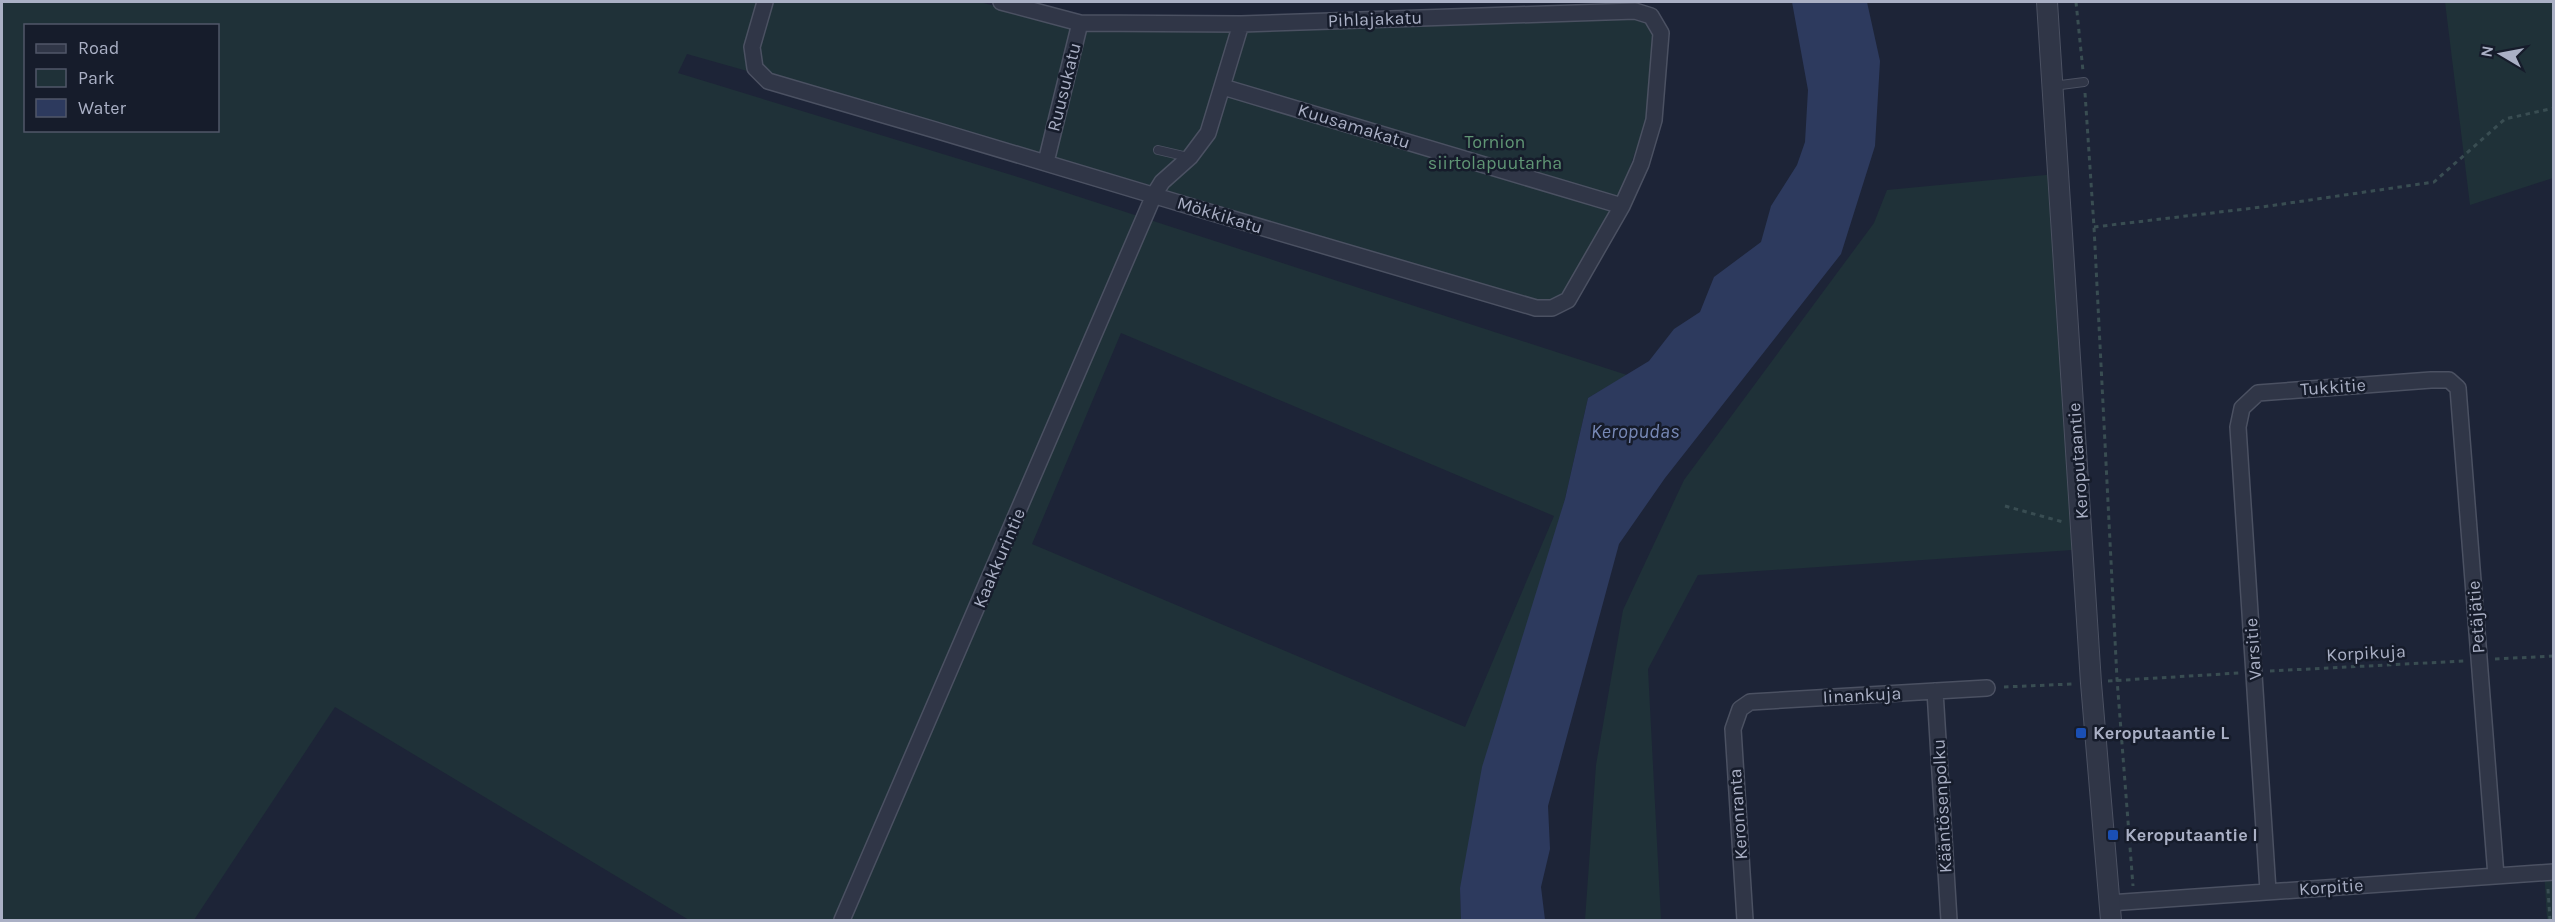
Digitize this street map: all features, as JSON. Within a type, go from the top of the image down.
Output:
[{"type":"street","name":"Mökkikatu","points":[[765,2],[752,47],[755,68],[768,81],[1536,308],[1552,308],[1568,300],[1622,206]]},
{"type":"street","name":"Ruusukatu","points":[[1001,2],[1080,23],[1046,162]]},
{"type":"street","name":"Keroputaantie","points":[[2047,2],[2048,86],[2082,524],[2091,683],[2110,912]]},
{"type":"street","name":"Pihlajakatu","points":[[1241,24],[1635,11],[1651,16],[1661,33],[1654,120],[1641,164],[1622,206]]},
{"type":"street","points":[[1080,23],[1241,24],[1224,87],[1208,133],[1190,157],[1162,182],[1154,195]]},
{"type":"street","name":"Kuusamakatu","points":[[1224,87],[1622,206]]},
{"type":"street","name":"Kaakkurintie","points":[[843,921],[1154,195]]},
{"type":"street","name":"Tukkitie","points":[[2242,408],[2258,393],[2431,380]]},
{"type":"street","name":"Petäjätie","points":[[2431,380],[2448,380],[2458,388],[2496,876]]},
{"type":"street","name":"Varsitie","points":[[2242,408],[2238,427],[2268,891]]},
{"type":"street","name":"Iinankuja","points":[[1740,709],[1750,702],[1987,688]]},
{"type":"street","name":"Kääntösenpolku","points":[[1935,691],[1949,921]]},
{"type":"street","name":"Keronranta","points":[[1740,709],[1733,729],[1744,921]]},
{"type":"street","name":"Korpitie","points":[[2110,912],[2134,902],[2550,872]]},
{"type":"lane","points":[[2048,86],[2084,82]]},
{"type":"lane","points":[[1158,150],[1190,157]]},
{"type":"path","points":[[2076,2],[2094,227],[2117,679],[2134,902]]},
{"type":"path","points":[[2094,227],[2262,207],[2434,182],[2505,119],[2553,108]]},
{"type":"path","points":[[2005,506],[2058,521],[2082,524]]},
{"type":"path","name":"Korpikuja","points":[[1987,688],[2553,656]]},
{"type":"path","points":[[2550,872],[2550,921]]},
{"type":"green space","name":"Tornion siirtolapuutarha","points":[[2,2],[980,2],[1074,28],[1634,16],[1646,22],[1654,37],[1647,118],[1620,195],[1565,295],[1551,302],[1538,301],[1149,185],[687,54],[678,73],[1021,178],[1627,375],[1588,398],[1565,499],[1460,888],[1461,920],[689,920],[335,707],[194,920],[2,920]],"holes":[[[1121,333],[1554,516],[1465,727],[1032,544]]]},
{"type":"green space","points":[[2445,2],[2553,2],[2553,178],[2470,205]]},
{"type":"green space","points":[[2056,174],[2072,550],[1698,575],[1648,669],[1661,920],[1585,920],[1596,765],[1623,610],[1684,480],[1874,223],[1887,190]]},
{"type":"green space","points":[[2544,868],[2553,868],[2553,920],[2547,920]]},
{"type":"water","name":"Keropudas","points":[[1792,2],[1867,2],[1880,61],[1875,146],[1841,254],[1665,478],[1619,544],[1548,806],[1550,849],[1541,887],[1545,920],[1461,920],[1460,888],[1482,767],[1565,499],[1588,398],[1649,361],[1674,329],[1700,312],[1714,277],[1761,242],[1771,206],[1797,165],[1805,142],[1808,90]]},
{"type":"place","name":"Keroputaantie L","points":[[2081,733]]},
{"type":"place","name":"Keroputaantie I","points":[[2113,835]]}]
